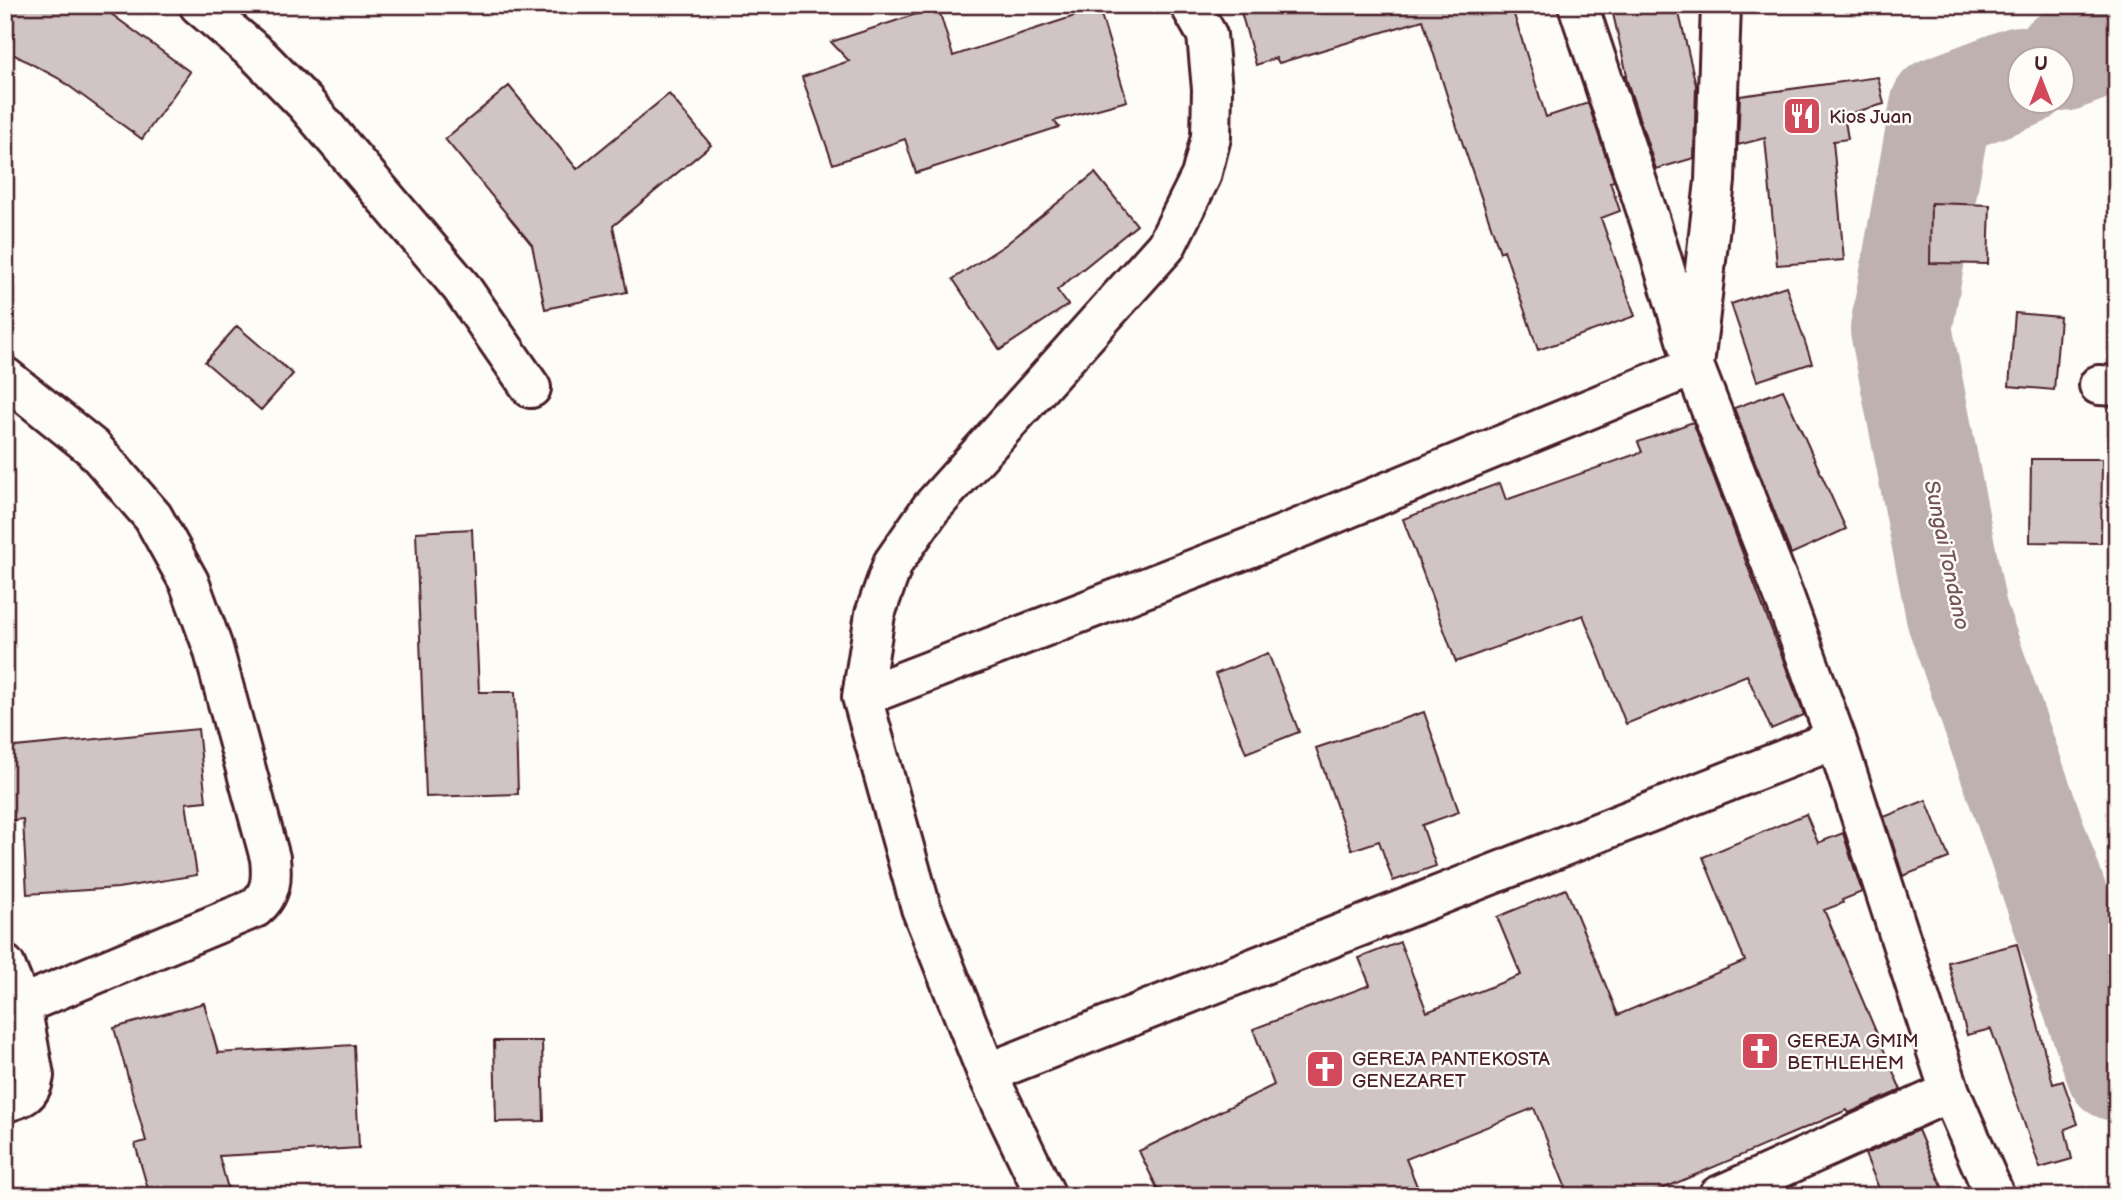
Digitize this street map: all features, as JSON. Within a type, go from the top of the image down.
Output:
[{"type":"street","points":[[199,5],[258,55],[305,103],[461,287],[531,388]]},
{"type":"street","points":[[1046,1196],[987,1073],[921,908],[862,697],[875,614],[893,563],[931,508],[1166,246],[1202,176],[1211,137],[1212,89],[1207,35],[1190,5]]},
{"type":"street","points":[[1578,5],[1650,221],[1694,366],[1785,599],[1836,739],[1951,1092],[1995,1196]]},
{"type":"street","points":[[1694,366],[1715,181],[1721,5]]},
{"type":"street","points":[[862,697],[1285,534],[1694,366]]},
{"type":"street","points":[[5,377],[93,448],[153,517],[183,571],[213,648],[270,858],[272,876],[264,901],[255,908],[20,1005]]},
{"type":"street","points":[[987,1073],[1836,739]]},
{"type":"street","points":[[5,965],[20,1005],[34,1076],[32,1088],[23,1097],[5,1102]]},
{"type":"street","points":[[1718,1196],[1951,1092]]},
{"type":"building","points":[[5,5],[99,5],[190,72],[142,139],[58,78],[5,50]]},
{"type":"building","points":[[1239,5],[1511,5],[1546,117],[1588,103],[1614,181],[1610,182],[1620,211],[1601,218],[1635,316],[1538,350],[1504,250],[1500,252],[1423,20],[1279,63],[1276,58],[1256,65]]},
{"type":"building","points":[[1611,5],[1677,5],[1696,85],[1694,158],[1656,169],[1625,75]]},
{"type":"building","points":[[938,7],[953,56],[1099,8],[1127,101],[1054,121],[1059,127],[916,173],[905,139],[833,164],[802,77],[849,61],[831,42]]},
{"type":"building","points":[[1878,77],[1884,104],[1844,115],[1848,139],[1833,141],[1844,260],[1777,265],[1765,138],[1738,145],[1740,96]]},
{"type":"building","points":[[509,86],[577,169],[669,94],[711,145],[613,226],[627,292],[545,309],[532,245],[445,139]]},
{"type":"building","points":[[1095,173],[1137,225],[1057,290],[1068,305],[1000,350],[953,279],[1005,245]]},
{"type":"building","points":[[1931,203],[1990,205],[1988,264],[1930,263]]},
{"type":"building","points":[[1786,286],[1812,363],[1757,381],[1731,304]]},
{"type":"building","points":[[2015,313],[2060,317],[2054,390],[2009,386]]},
{"type":"building","points":[[237,326],[293,374],[261,410],[205,362]]},
{"type":"building","points":[[1783,390],[1846,529],[1791,554],[1734,408]]},
{"type":"building","points":[[1693,422],[1804,715],[1771,729],[1747,675],[1626,724],[1583,615],[1456,662],[1403,519],[1500,483],[1506,500],[1642,452],[1638,442]]},
{"type":"building","points":[[2031,459],[2102,459],[2101,543],[2030,542]]},
{"type":"building","points":[[472,529],[479,692],[515,692],[518,794],[426,797],[416,532]]},
{"type":"building","points":[[1268,653],[1299,732],[1246,753],[1215,674]]},
{"type":"building","points":[[1424,712],[1459,812],[1422,825],[1436,866],[1393,881],[1379,841],[1352,850],[1316,748]]},
{"type":"building","points":[[198,729],[206,801],[186,803],[197,875],[118,888],[27,894],[23,819],[5,821],[5,748]]},
{"type":"building","points":[[1926,800],[1949,858],[1903,876],[1884,817]]},
{"type":"building","points":[[1806,814],[1818,843],[1843,833],[1862,892],[1824,910],[1901,1090],[1849,1113],[1847,1110],[1646,1196],[1569,1196],[1534,1108],[1406,1159],[1421,1196],[1161,1196],[1139,1151],[1274,1085],[1253,1029],[1370,985],[1359,958],[1400,942],[1427,1012],[1521,975],[1497,917],[1566,889],[1618,1015],[1745,961],[1703,857]]},
{"type":"building","points":[[2017,944],[2053,1084],[2063,1081],[2078,1124],[2065,1129],[2072,1159],[2040,1168],[1991,1029],[1967,1035],[1948,962]]},
{"type":"building","points":[[204,1003],[218,1053],[354,1045],[359,1148],[219,1156],[230,1196],[150,1196],[135,1144],[146,1141],[114,1028]]},
{"type":"building","points":[[494,1041],[542,1041],[544,1121],[496,1122]]},
{"type":"building","points":[[1918,1130],[1946,1196],[1882,1196],[1865,1154]]},
{"type":"waterway","name":"Sungai Tondano","points":[[2076,56],[2117,40]]},
{"type":"waterway","name":"Sungai Tondano","points":[[2007,82],[1941,107],[1901,329],[1957,615],[2117,1070]]},
{"type":"place","name":"Kios Juan","points":[[1802,116]]},
{"type":"place","name":"GEREJA GMIM BETHLEHEM","points":[[1760,1051]]},
{"type":"place","name":"GEREJA PANTEKOSTA GENEZARET","points":[[1325,1069]]}]
